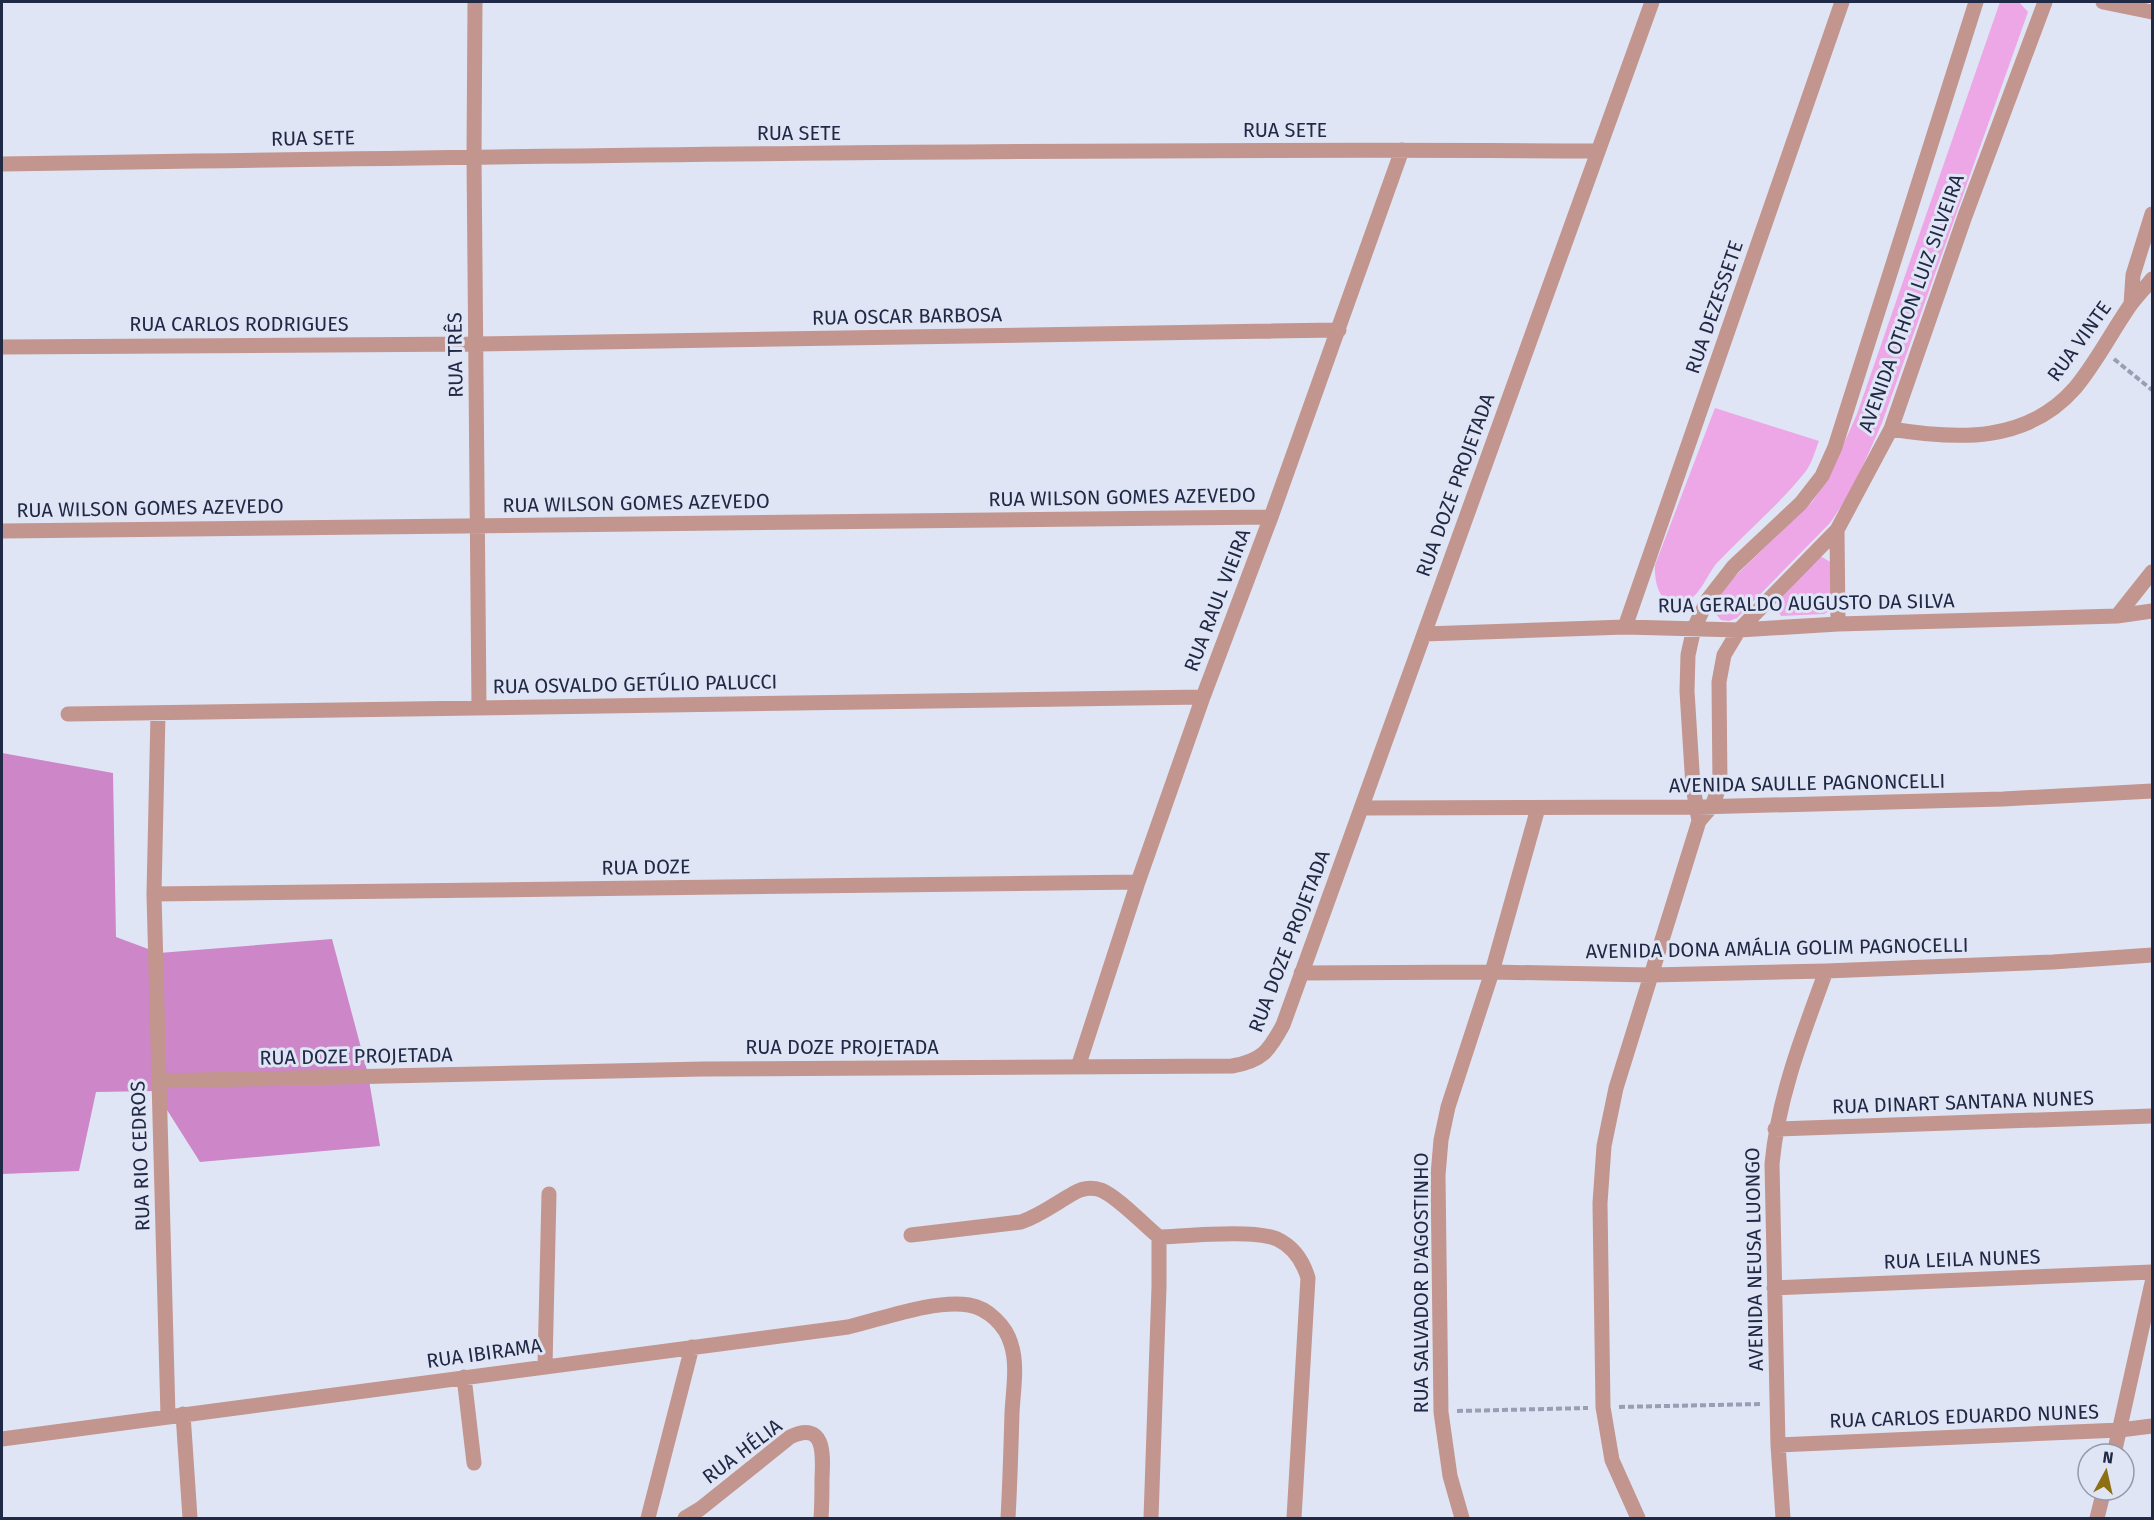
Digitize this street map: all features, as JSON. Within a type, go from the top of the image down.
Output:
[{"type":"street","name":"RUA TRÊS","points":[[475,2],[474,157],[479,707]]},
{"type":"street","name":"RUA DOZE PROJETADA","points":[[159,1081],[703,1069],[1232,1066],[1250,1063],[1263,1055],[1273,1044],[1282,1025],[1301,974],[1652,2]]},
{"type":"street","name":"RUA DEZESSETE","points":[[1625,627],[1842,2]]},
{"type":"street","name":"AVENIDA OTHON LUIZ SILVEIRA","points":[[1703,812],[1693,787],[1686,691],[1688,655],[1694,628],[1708,598],[1732,567],[1801,503],[1822,476],[1835,447],[1976,2]]},
{"type":"street","name":"AVENIDA OTHON LUIZ SILVEIRA","points":[[1638,1518],[1612,1460],[1603,1407],[1600,1203],[1604,1146],[1616,1088],[1703,812],[1720,785],[1719,682],[1724,655],[1739,630],[1837,530],[1891,429],[1965,216],[2045,2]]},
{"type":"street","points":[[2103,2],[2152,12]]},
{"type":"street","name":"RUA SETE","points":[[2,164],[474,157],[1402,150],[1597,151]]},
{"type":"street","name":"RUA RAUL VIEIRA","points":[[1078,1067],[1138,882],[1203,698],[1339,330],[1402,150]]},
{"type":"street","points":[[2131,304],[2133,274],[2152,214]]},
{"type":"street","name":"RUA VINTE","points":[[1891,429],[1929,435],[1986,435],[2021,426],[2050,412],[2076,387],[2131,304],[2152,279]]},
{"type":"street","name":"RUA OSCAR BARBOSA","points":[[476,344],[1339,330]]},
{"type":"street","name":"RUA CARLOS RODRIGUES","points":[[2,347],[476,344]]},
{"type":"street","name":"RUA WILSON GOMES AZEVEDO","points":[[2,531],[1271,517]]},
{"type":"street","points":[[1837,530],[1838,624]]},
{"type":"street","points":[[2117,616],[2152,572]]},
{"type":"street","name":"RUA GERALDO AUGUSTO DA SILVA","points":[[1424,634],[1625,627],[1739,630],[1838,624],[2117,616],[2152,611]]},
{"type":"street","name":"RUA OSVALDO GETÚLIO PALUCCI","points":[[68,714],[1203,698]]},
{"type":"street","name":"RUA RIO CEDROS","points":[[158,714],[154,894],[159,1081],[176,1415],[190,1518]]},
{"type":"street","name":"AVENIDA SAULLE PAGNONCELLI","points":[[1361,808],[1538,808],[1703,812],[2152,791]]},
{"type":"street","name":"RUA SALVADOR D'AGOSTINHO","points":[[1462,1518],[1450,1476],[1441,1412],[1438,1175],[1441,1140],[1448,1107],[1492,972],[1538,808]]},
{"type":"street","name":"RUA DOZE","points":[[154,894],[1138,882]]},
{"type":"street","name":"AVENIDA DONA AMÁLIA GOLIM PAGNOCELLI","points":[[1301,974],[1492,972],[1651,975],[2053,962],[2152,955]]},
{"type":"street","name":"AVENIDA NEUSA LUONGO","points":[[1783,1518],[1778,1445],[1772,1164],[1775,1129],[1794,1064],[1826,971]]},
{"type":"street","name":"RUA DINART SANTANA NUNES","points":[[1775,1129],[2152,1116]]},
{"type":"street","points":[[911,1235],[1022,1222],[1036,1217],[1086,1188],[1100,1190],[1110,1196],[1159,1237],[1255,1234],[1277,1239],[1293,1250],[1303,1262],[1308,1278],[1294,1518]]},
{"type":"street","points":[[545,1366],[549,1194]]},
{"type":"street","points":[[1151,1518],[1159,1237]]},
{"type":"street","name":"RUA LEILA NUNES","points":[[1774,1288],[2152,1272]]},
{"type":"street","points":[[2117,1442],[2152,1283]]},
{"type":"street","name":"RUA IBIRAMA","points":[[2,1439],[848,1327],[949,1304],[971,1305],[989,1313],[1002,1326],[1011,1344],[1015,1369],[1008,1518]]},
{"type":"street","points":[[648,1518],[692,1347]]},
{"type":"street","points":[[464,1377],[474,1463]]},
{"type":"street","name":"RUA CARLOS EDUARDO NUNES","points":[[1778,1445],[2120,1430],[2152,1426]]},
{"type":"street","name":"RUA HÉLIA","points":[[685,1518],[700,1509],[790,1437],[806,1432],[815,1435],[823,1453],[821,1518]]},
{"type":"street","points":[[2097,1518],[2101,1502]]},
{"type":"path","points":[[2102,350],[2152,390]]},
{"type":"shaded area","points":[[2000,2],[2019,2],[2028,12],[1882,423],[1852,490],[1830,523],[1737,618],[1729,621],[1721,620],[1715,613],[1715,604],[1728,583],[1812,502],[1829,477],[1857,414]]},
{"type":"shaded area","points":[[1715,408],[1819,441],[1806,471],[1716,564],[1697,593],[1688,600],[1679,603],[1671,602],[1665,599],[1658,588],[1655,565]]},
{"type":"shaded area","points":[[1822,557],[1832,563],[1829,611],[1824,614],[1781,616],[1777,609],[1777,602],[1818,558]]},
{"type":"shaded area","points":[[2,753],[113,773],[116,937],[159,953],[332,939],[368,1074],[380,1146],[200,1162],[155,1091],[96,1092],[79,1171],[2,1174]]}]
